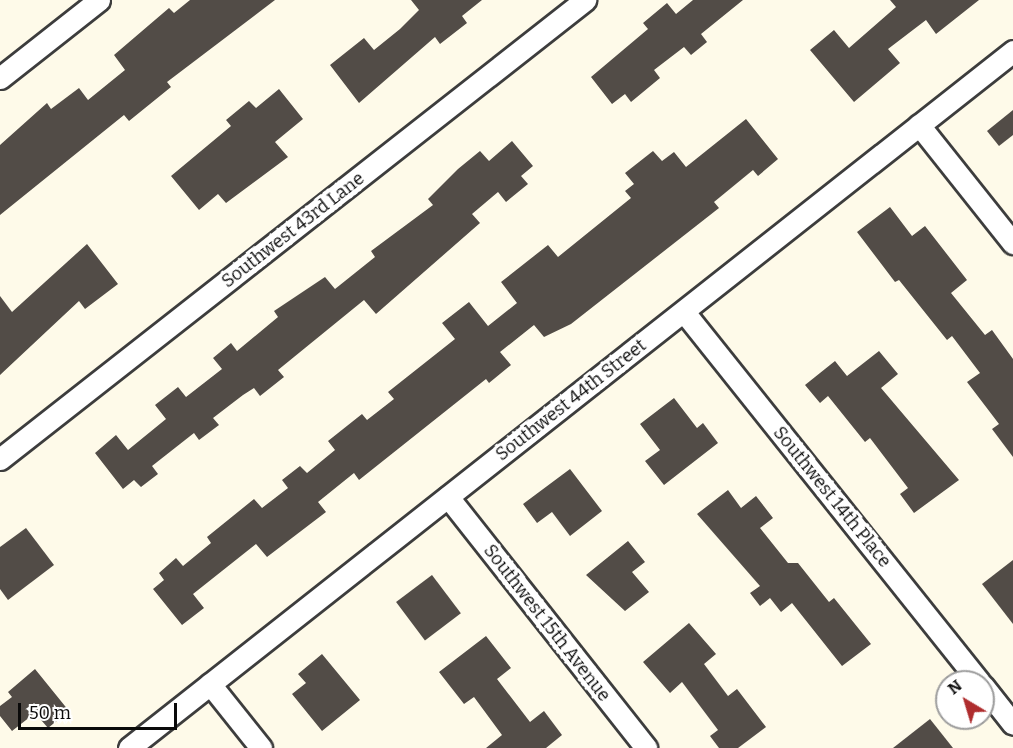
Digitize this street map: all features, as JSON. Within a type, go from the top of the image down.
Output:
[{"type":"street","points":[[0,78],[99,0]]},
{"type":"street","name":"Southwest 43rd Lane","points":[[0,459],[585,0]]},
{"type":"street","name":"Southwest 44th Street","points":[[129,748],[1013,51]]},
{"type":"street","points":[[919,125],[1013,243]]},
{"type":"street","name":"Southwest 14th Place","points":[[684,312],[970,670]]},
{"type":"street","name":"Southwest 15th Avenue","points":[[448,497],[646,748]]},
{"type":"street","points":[[210,684],[261,748]]},
{"type":"street","points":[[995,701],[1013,724]]},
{"type":"building","points":[[190,0],[275,0],[167,82],[171,87],[129,121],[124,115],[0,215],[0,145],[47,103],[51,109],[79,88],[88,100],[125,70],[114,55],[169,8],[174,13]]},
{"type":"building","points":[[411,0],[482,0],[462,16],[467,23],[440,44],[435,37],[359,103],[330,65],[364,38],[374,50],[419,10]]},
{"type":"building","points":[[693,0],[743,0],[701,34],[707,42],[691,55],[684,47],[654,70],[660,78],[631,102],[625,94],[612,104],[591,77],[648,29],[643,23],[667,3],[676,14]]},
{"type":"building","points":[[890,0],[979,0],[936,34],[926,20],[888,49],[900,63],[854,102],[810,50],[834,30],[849,48],[896,7]]},
{"type":"building","points":[[279,89],[303,119],[275,142],[288,157],[226,203],[218,194],[199,210],[171,176],[231,126],[226,120],[249,101],[256,108]]},
{"type":"building","points":[[1013,110],[1013,135],[999,146],[987,131]]},
{"type":"building","points":[[746,119],[778,159],[758,176],[753,170],[714,202],[719,208],[571,324],[544,337],[534,325],[500,352],[511,365],[489,383],[486,379],[359,480],[354,473],[318,502],[326,512],[267,557],[256,544],[193,594],[204,608],[182,625],[153,589],[164,580],[159,573],[176,558],[183,566],[211,543],[207,537],[254,499],[262,508],[288,488],[282,480],[300,466],[307,473],[335,450],[328,441],[362,414],[367,420],[394,399],[388,392],[455,339],[442,323],[469,302],[488,326],[517,303],[501,282],[548,245],[558,257],[631,198],[625,191],[634,184],[625,173],[653,151],[662,161],[674,152],[686,167]]},
{"type":"building","points":[[512,141],[533,166],[521,176],[528,184],[506,202],[498,192],[472,214],[480,223],[376,314],[364,300],[278,370],[284,377],[260,396],[254,388],[243,395],[213,418],[219,425],[199,440],[194,433],[152,466],[158,474],[141,487],[134,480],[123,489],[95,453],[116,435],[128,450],[166,419],[155,405],[178,387],[186,397],[222,369],[213,358],[231,343],[237,351],[278,317],[274,311],[325,277],[335,289],[375,257],[371,251],[433,205],[428,199],[458,169],[480,151],[489,161]]},
{"type":"building","points":[[890,207],[912,236],[925,226],[967,280],[951,293],[985,335],[992,330],[1013,359],[1013,457],[992,429],[999,424],[967,382],[980,373],[952,336],[947,340],[899,280],[895,282],[857,232]]},
{"type":"building","points":[[87,244],[118,284],[85,309],[79,301],[0,375],[0,296],[12,312]]},
{"type":"building","points":[[879,351],[898,374],[881,388],[959,480],[914,513],[900,494],[908,488],[870,438],[865,442],[828,396],[820,403],[805,385],[835,361],[847,376]]},
{"type":"building","points":[[674,398],[697,428],[703,423],[718,443],[664,485],[645,461],[660,450],[640,424]]},
{"type":"building","points":[[570,469],[602,511],[570,536],[552,512],[537,523],[523,504]]},
{"type":"building","points":[[728,490],[741,508],[756,496],[773,518],[760,528],[788,563],[798,563],[829,602],[834,598],[871,644],[842,666],[792,603],[781,612],[770,598],[760,606],[750,593],[760,586],[697,514]]},
{"type":"building","points":[[26,528],[54,565],[8,600],[0,589],[0,547]]},
{"type":"building","points":[[628,541],[645,562],[632,572],[649,592],[625,611],[586,575]]},
{"type":"building","points":[[1013,560],[1013,624],[982,584]]},
{"type":"building","points":[[432,575],[461,613],[425,640],[396,602]]},
{"type":"building","points":[[689,623],[716,654],[704,664],[728,696],[737,689],[766,727],[738,748],[719,748],[710,736],[718,730],[682,682],[670,693],[643,662]]},
{"type":"building","points":[[486,636],[511,668],[497,679],[530,722],[544,711],[562,735],[546,748],[486,748],[502,735],[474,697],[464,704],[439,672]]},
{"type":"building","points":[[322,654],[360,700],[322,731],[292,694],[306,683],[298,674]]},
{"type":"building","points":[[35,669],[69,711],[48,728],[35,713],[12,731],[0,716],[0,706],[12,697],[8,692]]},
{"type":"building","points":[[930,719],[935,725],[935,730],[939,730],[953,748],[893,748]]}]
